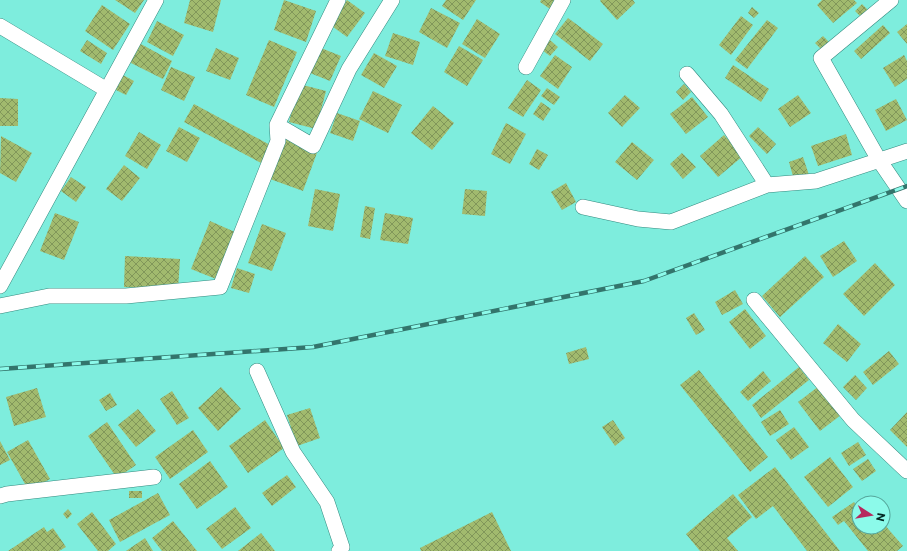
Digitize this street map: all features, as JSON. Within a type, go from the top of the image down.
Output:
[{"type":"street","points":[[0,286],[156,0]]},
{"type":"street","points":[[0,306],[49,296],[126,296],[220,287],[278,141],[277,125],[338,0]]},
{"type":"street","points":[[277,125],[313,146],[349,69],[392,0]]},
{"type":"street","points":[[526,68],[563,0]]},
{"type":"street","points":[[891,0],[821,58],[879,160],[907,201]]},
{"type":"street","points":[[0,26],[107,90]]},
{"type":"street","points":[[687,74],[721,114],[767,185]]},
{"type":"street","points":[[583,207],[638,219],[671,222],[767,185],[816,181],[907,151]]},
{"type":"street","points":[[754,300],[853,420],[907,471]]},
{"type":"street","points":[[257,371],[294,452],[327,502],[342,547],[339,551]]},
{"type":"street","points":[[0,496],[154,478]]},
{"type":"building","points":[[115,0],[144,0],[135,13]]},
{"type":"building","points":[[190,0],[221,0],[213,32],[184,23]]},
{"type":"building","points":[[284,0],[316,11],[306,42],[274,30]]},
{"type":"building","points":[[347,0],[365,13],[347,37],[329,24]]},
{"type":"building","points":[[446,0],[476,0],[463,20],[442,6]]},
{"type":"building","points":[[541,0],[555,1],[550,9],[540,2]]},
{"type":"building","points":[[633,0],[635,3],[617,20],[600,1]]},
{"type":"building","points":[[822,0],[854,0],[857,3],[833,23],[817,5]]},
{"type":"building","points":[[862,4],[869,11],[862,18],[855,11]]},
{"type":"building","points":[[102,5],[130,24],[113,50],[85,31]]},
{"type":"building","points":[[752,7],[759,13],[754,18],[748,13]]},
{"type":"building","points":[[431,8],[460,23],[447,48],[419,32]]},
{"type":"building","points":[[741,16],[753,25],[731,55],[719,45]]},
{"type":"building","points":[[568,18],[603,44],[590,61],[555,34]]},
{"type":"building","points":[[477,19],[500,34],[485,58],[462,44]]},
{"type":"building","points":[[767,20],[778,28],[747,69],[735,60]]},
{"type":"building","points":[[157,21],[184,35],[173,56],[147,42]]},
{"type":"building","points":[[907,24],[907,44],[897,32]]},
{"type":"building","points":[[883,25],[890,33],[861,59],[854,51]]},
{"type":"building","points":[[393,33],[420,42],[413,65],[385,56]]},
{"type":"building","points":[[823,36],[830,43],[822,50],[815,43]]},
{"type":"building","points":[[87,40],[107,53],[101,64],[80,51]]},
{"type":"building","points":[[269,40],[297,52],[274,107],[246,95]]},
{"type":"building","points":[[550,40],[558,47],[550,56],[542,50]]},
{"type":"building","points":[[139,43],[172,61],[163,79],[129,62]]},
{"type":"building","points":[[316,46],[341,56],[330,81],[305,71]]},
{"type":"building","points":[[459,46],[483,60],[467,86],[444,72]]},
{"type":"building","points":[[216,48],[239,58],[230,80],[206,71]]},
{"type":"building","points":[[374,53],[397,66],[384,88],[361,75]]},
{"type":"building","points":[[555,55],[572,67],[558,89],[540,76]]},
{"type":"building","points":[[904,55],[907,61],[907,79],[895,87],[883,68]]},
{"type":"building","points":[[733,65],[769,89],[761,102],[725,78]]},
{"type":"building","points":[[171,67],[195,77],[184,101],[161,90]]},
{"type":"building","points":[[123,75],[134,81],[126,95],[114,89]]},
{"type":"building","points":[[527,80],[541,90],[523,117],[508,108]]},
{"type":"building","points":[[299,84],[326,91],[316,129],[289,122]]},
{"type":"building","points":[[684,84],[691,92],[683,100],[676,92]]},
{"type":"building","points":[[547,88],[560,97],[554,105],[541,96]]},
{"type":"building","points":[[373,91],[402,105],[388,133],[359,119]]},
{"type":"building","points":[[625,95],[640,108],[622,127],[608,113]]},
{"type":"building","points":[[798,95],[811,113],[790,127],[778,109]]},
{"type":"building","points":[[692,97],[708,117],[686,134],[670,114]]},
{"type":"building","points":[[0,98],[18,99],[18,126],[0,126]]},
{"type":"building","points":[[896,99],[907,120],[886,131],[875,110]]},
{"type":"building","points":[[541,102],[551,109],[543,121],[533,114]]},
{"type":"building","points":[[194,104],[270,145],[261,163],[184,122]]},
{"type":"building","points":[[433,106],[454,123],[432,150],[411,133]]},
{"type":"building","points":[[337,113],[360,121],[353,141],[330,133]]},
{"type":"building","points":[[506,123],[526,134],[510,164],[491,154]]},
{"type":"building","points":[[179,127],[200,138],[187,162],[166,151]]},
{"type":"building","points":[[758,127],[776,144],[767,154],[749,136]]},
{"type":"building","points":[[139,132],[161,145],[147,169],[125,156]]},
{"type":"building","points":[[846,134],[852,155],[818,166],[811,146]]},
{"type":"building","points":[[724,135],[743,156],[718,177],[700,156]]},
{"type":"building","points":[[1,136],[32,153],[16,182],[0,173]]},
{"type":"building","points":[[285,138],[318,150],[303,191],[270,179]]},
{"type":"building","points":[[632,142],[654,160],[637,180],[615,162]]},
{"type":"building","points":[[537,149],[548,155],[539,170],[529,164]]},
{"type":"building","points":[[682,153],[696,167],[683,179],[670,164]]},
{"type":"building","points":[[803,157],[809,175],[794,180],[789,162]]},
{"type":"building","points":[[124,165],[140,178],[122,201],[106,189]]},
{"type":"building","points":[[71,177],[86,187],[76,202],[61,191]]},
{"type":"building","points":[[566,183],[576,202],[562,210],[551,192]]},
{"type":"building","points":[[315,189],[340,194],[333,231],[308,226]]},
{"type":"building","points":[[465,189],[487,191],[485,216],[462,214]]},
{"type":"building","points":[[365,206],[375,208],[370,239],[360,237]]},
{"type":"building","points":[[55,213],[79,222],[64,260],[40,251]]},
{"type":"building","points":[[385,213],[413,218],[408,244],[380,240]]},
{"type":"building","points":[[210,221],[235,232],[216,279],[191,269]]},
{"type":"building","points":[[262,224],[286,233],[272,271],[248,263]]},
{"type":"building","points":[[844,241],[857,261],[833,277],[820,256]]},
{"type":"building","points":[[125,256],[180,259],[178,290],[124,287]]},
{"type":"building","points":[[805,256],[824,277],[780,317],[762,296]]},
{"type":"building","points":[[875,263],[895,285],[864,316],[843,294]]},
{"type":"building","points":[[237,268],[255,274],[249,293],[231,288]]},
{"type":"building","points":[[735,290],[743,304],[722,315],[715,302]]},
{"type":"building","points":[[745,309],[766,336],[750,349],[729,322]]},
{"type":"building","points":[[694,313],[705,330],[696,335],[686,318]]},
{"type":"building","points":[[838,324],[861,344],[847,362],[823,343]]},
{"type":"building","points":[[586,347],[589,359],[569,364],[566,353]]},
{"type":"building","points":[[889,351],[899,364],[873,385],[863,372]]},
{"type":"building","points":[[799,367],[809,380],[761,418],[752,405]]},
{"type":"building","points":[[699,370],[768,457],[750,472],[680,385]]},
{"type":"building","points":[[763,371],[771,381],[748,401],[740,392]]},
{"type":"building","points":[[855,375],[867,388],[856,400],[843,387]]},
{"type":"building","points":[[819,386],[841,415],[820,431],[798,402]]},
{"type":"building","points":[[221,387],[241,409],[218,431],[198,408]]},
{"type":"building","points":[[37,388],[46,417],[14,426],[6,397]]},
{"type":"building","points":[[172,391],[189,418],[177,425],[160,399]]},
{"type":"building","points":[[110,393],[117,405],[106,411],[99,400]]},
{"type":"building","points":[[310,408],[320,438],[297,446],[287,415]]},
{"type":"building","points":[[138,409],[156,431],[136,447],[118,425]]},
{"type":"building","points":[[780,410],[789,424],[770,436],[761,422]]},
{"type":"building","points":[[907,412],[907,447],[890,430]]},
{"type":"building","points":[[265,420],[284,448],[248,473],[229,446]]},
{"type":"building","points":[[613,420],[625,438],[615,446],[602,427]]},
{"type":"building","points":[[107,422],[136,465],[117,478],[88,436]]},
{"type":"building","points":[[794,427],[809,447],[791,460],[776,440]]},
{"type":"building","points":[[193,430],[208,452],[170,479],[155,457]]},
{"type":"building","points":[[28,440],[50,479],[29,491],[7,452]]},
{"type":"building","points":[[0,441],[10,460],[0,465]]},
{"type":"building","points":[[858,442],[866,455],[849,466],[841,453]]},
{"type":"building","points":[[830,457],[853,487],[828,507],[804,477]]},
{"type":"building","points":[[868,459],[876,471],[862,481],[853,469]]},
{"type":"building","points":[[210,461],[228,487],[197,509],[179,484]]},
{"type":"building","points":[[775,467],[840,551],[807,551],[773,506],[756,519],[738,495]]},
{"type":"building","points":[[287,475],[296,487],[272,506],[262,493]]},
{"type":"building","points":[[129,491],[142,491],[142,498],[129,498]]},
{"type":"building","points":[[158,493],[170,515],[120,542],[109,520]]},
{"type":"building","points":[[733,494],[752,517],[727,538],[738,551],[700,551],[686,534]]},
{"type":"building","points":[[851,504],[851,530],[844,521],[838,525],[832,517]]},
{"type":"building","points":[[235,507],[251,528],[222,549],[206,529]]},
{"type":"building","points":[[68,509],[72,514],[67,519],[63,514]]},
{"type":"building","points":[[92,512],[116,544],[108,551],[98,551],[77,524]]},
{"type":"building","points":[[492,512],[511,551],[421,551],[420,548]]},
{"type":"building","points":[[173,521],[197,551],[162,551],[152,538]]},
{"type":"building","points":[[44,527],[47,532],[53,528],[66,547],[59,551],[8,551]]},
{"type":"building","points":[[891,532],[903,546],[897,551],[868,551],[855,535],[891,535]]},
{"type":"building","points":[[261,533],[275,551],[238,551]]},
{"type":"building","points":[[145,538],[153,551],[126,551]]},
{"type":"railway","points":[[0,369],[313,347],[644,281],[907,186]]}]
